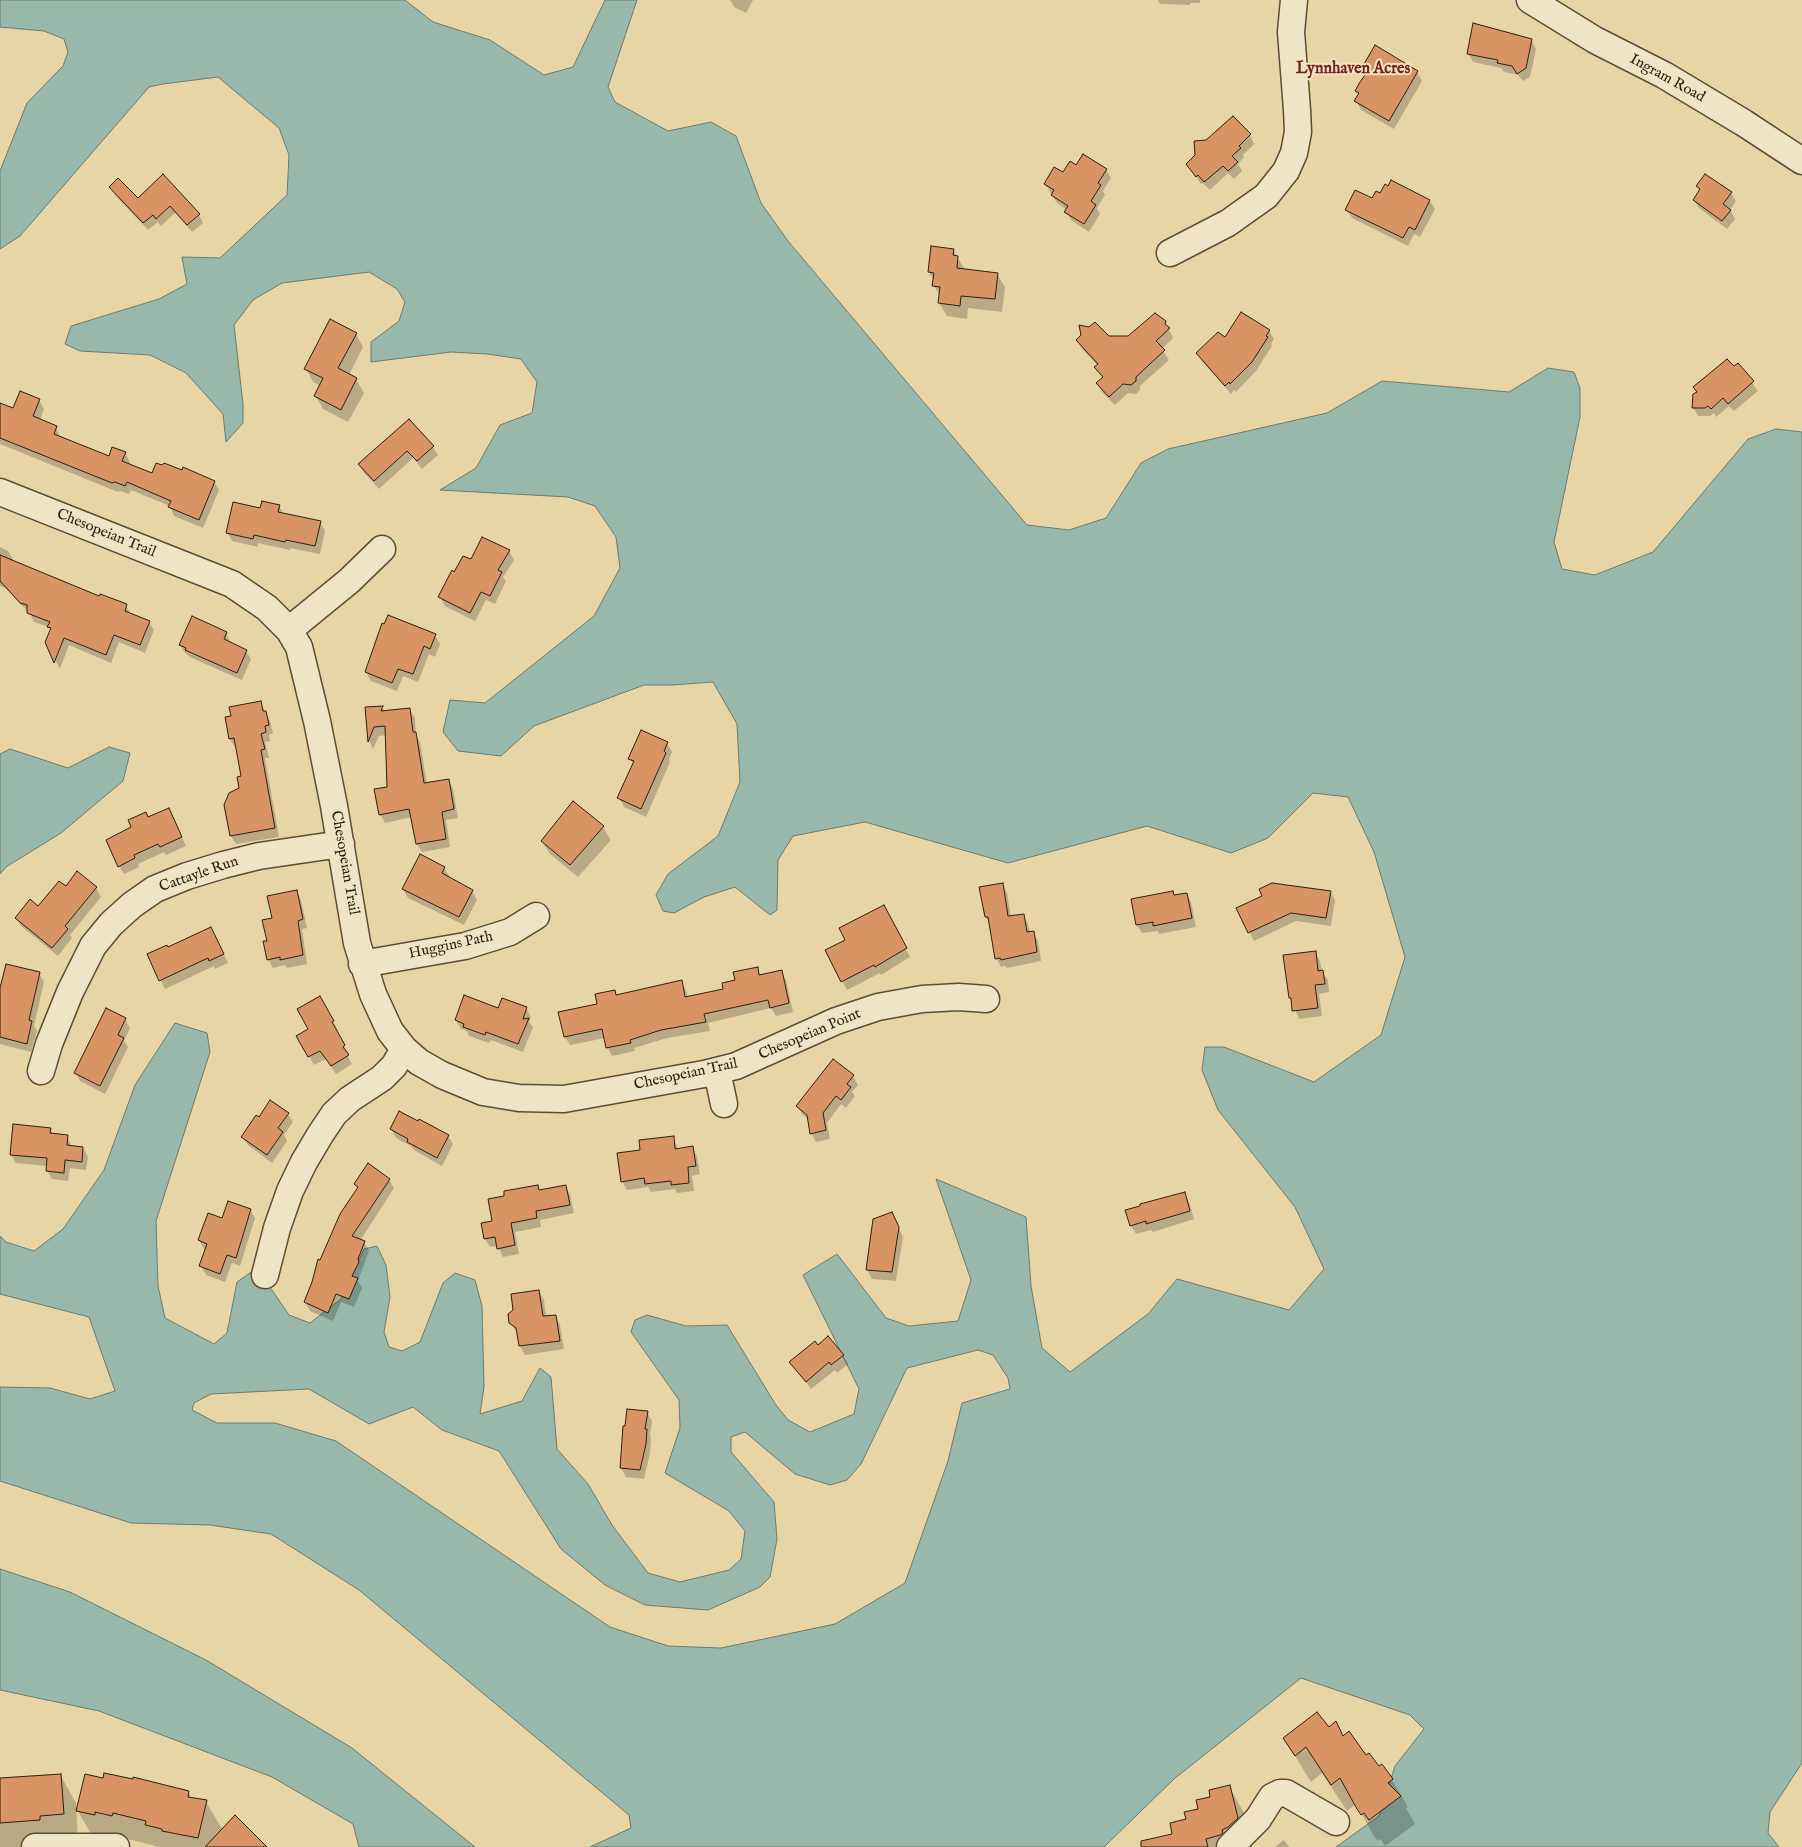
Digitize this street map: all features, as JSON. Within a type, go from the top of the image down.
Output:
[{"type":"street","points":[[1170,254],[1228,223],[1266,196],[1286,171],[1294,153],[1298,132],[1291,32],[1294,0]]},
{"type":"street","name":"Ingram Road","points":[[1530,0],[1595,40],[1664,75],[1802,161]]},
{"type":"street","name":"Chesopeian Trail","points":[[0,492],[232,584],[255,598],[289,630],[299,647],[317,721],[362,964],[390,1031],[404,1049],[420,1062],[442,1075],[483,1092],[519,1098],[564,1099],[717,1071],[753,1059]]},
{"type":"street","points":[[289,630],[348,581],[382,549]]},
{"type":"street","name":"Cattayle Run","points":[[41,1071],[49,1044],[70,992],[94,946],[111,924],[132,905],[155,889],[187,876],[223,865],[259,856],[341,844]]},
{"type":"street","name":"Huggins Path","points":[[362,964],[465,946],[510,932],[536,916]]},
{"type":"street","name":"Chesopeian Point","points":[[753,1059],[836,1021],[878,1007],[922,999],[960,997],[986,999]]},
{"type":"street","points":[[265,1275],[276,1228],[290,1191],[320,1135],[334,1114],[350,1099],[382,1078],[394,1066],[404,1049]]},
{"type":"street","points":[[717,1071],[724,1104]]},
{"type":"street","points":[[1230,1847],[1258,1819],[1272,1796],[1280,1792],[1286,1793],[1336,1822]]},
{"type":"street","points":[[35,1847],[116,1847]]},
{"type":"shaded area","points":[[0,0],[405,0],[433,22],[490,40],[544,75],[573,67],[605,0],[637,0],[608,87],[615,102],[668,131],[711,122],[736,136],[761,203],[788,241],[1027,525],[1069,530],[1106,518],[1141,463],[1168,449],[1327,413],[1382,381],[1509,392],[1548,368],[1574,372],[1580,388],[1580,417],[1554,542],[1562,569],[1595,575],[1653,552],[1748,439],[1776,429],[1802,432],[1802,1763],[1770,1812],[1768,1833],[1779,1847],[1336,1847],[1379,1816],[1395,1766],[1424,1729],[1410,1715],[1301,1678],[1174,1779],[1104,1847],[590,1847],[631,1828],[629,1815],[359,1590],[271,1534],[210,1525],[131,1523],[0,1481],[0,1387],[50,1388],[90,1399],[115,1391],[89,1317],[0,1294],[0,1236],[6,1242],[34,1251],[63,1229],[104,1170],[135,1085],[175,1023],[207,1033],[210,1052],[156,1221],[158,1286],[165,1318],[214,1344],[227,1333],[237,1282],[257,1268],[289,1315],[310,1323],[341,1299],[364,1249],[377,1246],[386,1265],[390,1297],[384,1332],[389,1347],[402,1351],[420,1342],[443,1283],[455,1273],[475,1280],[482,1306],[484,1387],[480,1414],[522,1401],[540,1368],[551,1377],[557,1449],[588,1484],[612,1525],[648,1573],[680,1582],[729,1570],[741,1559],[745,1531],[729,1511],[665,1473],[680,1428],[679,1400],[631,1332],[635,1320],[647,1315],[686,1326],[727,1325],[776,1405],[788,1420],[810,1432],[854,1414],[859,1389],[803,1275],[837,1254],[886,1318],[909,1326],[958,1321],[971,1280],[936,1179],[1026,1217],[1031,1286],[1042,1348],[1070,1372],[1148,1314],[1177,1279],[1289,1310],[1324,1269],[1295,1207],[1218,1110],[1202,1070],[1205,1047],[1224,1047],[1314,1082],[1381,1035],[1405,957],[1374,852],[1348,797],[1313,793],[1268,838],[1231,853],[1147,826],[1008,863],[865,822],[793,836],[778,860],[777,910],[770,915],[735,887],[704,897],[674,913],[663,911],[656,895],[668,874],[718,836],[740,782],[737,724],[713,682],[644,685],[534,726],[501,756],[458,751],[443,732],[450,700],[485,703],[594,616],[620,568],[616,537],[595,506],[568,497],[440,490],[476,468],[500,425],[532,413],[537,382],[521,359],[487,354],[451,352],[371,362],[371,342],[399,321],[405,302],[397,289],[369,272],[282,283],[253,300],[234,325],[243,404],[243,423],[226,442],[223,414],[186,373],[150,355],[80,351],[65,344],[71,326],[159,299],[187,284],[182,257],[220,258],[287,195],[289,155],[279,128],[218,77],[149,87],[20,236],[0,249],[0,171],[27,103],[63,66],[68,52],[64,39],[44,31],[0,27]],"holes":[[[978,1350],[993,1355],[1008,1378],[1010,1389],[962,1403],[948,1461],[905,1583],[835,1624],[721,1648],[668,1646],[610,1627],[336,1441],[275,1423],[217,1423],[192,1410],[194,1403],[211,1394],[309,1389],[369,1424],[413,1407],[442,1430],[499,1451],[561,1549],[605,1585],[645,1605],[708,1610],[760,1587],[770,1577],[777,1539],[774,1502],[731,1452],[731,1437],[745,1432],[795,1474],[830,1485],[847,1480],[861,1464],[907,1368]]]},
{"type":"shaded area","points":[[109,747],[130,753],[123,781],[61,833],[6,867],[0,874],[0,754],[10,749],[68,768]]},
{"type":"shaded area","points":[[0,1569],[70,1592],[206,1660],[352,1748],[475,1847],[359,1847],[353,1824],[272,1777],[99,1711],[0,1690]]},
{"type":"building","points":[[1473,23],[1532,39],[1526,68],[1517,74],[1512,66],[1497,63],[1498,60],[1467,54]]},
{"type":"building","points":[[1375,45],[1418,71],[1389,121],[1354,101],[1359,93],[1355,91],[1370,68],[1364,64]]},
{"type":"building","points":[[1233,116],[1251,134],[1239,146],[1241,148],[1232,156],[1238,162],[1228,171],[1223,166],[1204,182],[1198,175],[1196,177],[1186,164],[1195,155],[1194,141],[1206,140]]},
{"type":"building","points":[[1083,154],[1107,169],[1098,183],[1101,185],[1091,201],[1096,205],[1084,224],[1064,212],[1068,206],[1051,195],[1054,190],[1044,184],[1054,167],[1063,172],[1070,161],[1076,165]]},
{"type":"building","points":[[163,174],[200,214],[187,225],[170,206],[156,219],[153,215],[143,223],[109,187],[118,178],[138,198]]},
{"type":"building","points":[[1705,174],[1732,192],[1723,204],[1731,210],[1722,221],[1693,200],[1700,189],[1696,186]]},
{"type":"building","points":[[1391,180],[1430,200],[1415,230],[1409,227],[1403,238],[1345,210],[1355,190],[1372,198],[1376,191],[1380,193],[1385,184],[1388,186]]},
{"type":"building","points":[[931,246],[954,249],[953,255],[958,256],[957,268],[998,273],[995,299],[961,296],[960,306],[938,303],[940,287],[932,286],[934,273],[928,272]]},
{"type":"building","points":[[1241,312],[1270,330],[1266,336],[1268,337],[1252,362],[1230,384],[1229,382],[1225,386],[1196,353],[1218,332],[1225,337]]},
{"type":"building","points":[[1155,313],[1166,321],[1165,324],[1170,328],[1156,341],[1165,350],[1136,377],[1136,381],[1131,385],[1123,384],[1109,397],[1096,383],[1103,377],[1094,367],[1098,364],[1076,340],[1081,335],[1079,325],[1089,327],[1095,322],[1109,336],[1128,336]]},
{"type":"building","points":[[330,319],[357,333],[338,368],[357,378],[341,410],[314,396],[323,378],[304,369]]},
{"type":"building","points":[[1727,359],[1734,366],[1738,363],[1754,381],[1728,404],[1723,398],[1711,409],[1708,406],[1705,408],[1692,408],[1693,394],[1697,392],[1693,387]]},
{"type":"building","points":[[20,391],[40,399],[33,416],[57,426],[54,434],[109,456],[112,447],[126,452],[122,461],[152,473],[156,463],[162,465],[164,463],[182,470],[183,467],[215,481],[199,520],[168,507],[171,501],[127,482],[125,486],[115,482],[112,483],[0,438],[0,403],[13,408]]},
{"type":"building","points":[[409,419],[434,446],[417,461],[407,451],[374,481],[358,464]]},
{"type":"building","points":[[262,501],[280,505],[278,512],[321,521],[315,546],[254,535],[253,539],[226,533],[233,502],[260,508]]},
{"type":"building","points":[[482,537],[510,550],[498,570],[502,572],[490,596],[481,592],[470,613],[438,597],[452,570],[454,572],[463,556],[471,559]]},
{"type":"building","points":[[0,555],[99,596],[100,594],[127,604],[125,611],[150,621],[140,645],[114,635],[106,655],[64,638],[54,663],[45,642],[51,628],[47,627],[50,622],[27,613],[27,605],[20,603],[0,581]]},
{"type":"building","points":[[388,615],[436,634],[430,649],[424,646],[413,674],[398,669],[392,683],[365,672],[382,623],[384,624]]},
{"type":"building","points":[[192,616],[227,632],[224,639],[247,650],[237,673],[185,650],[186,648],[179,645]]},
{"type":"building","points":[[261,701],[263,711],[266,711],[269,725],[265,726],[266,732],[261,734],[265,749],[261,750],[275,828],[230,836],[224,805],[229,793],[239,788],[237,777],[241,776],[234,738],[229,739],[225,717],[231,716],[229,707]]},
{"type":"building","points":[[383,706],[381,711],[410,708],[424,783],[449,779],[454,809],[442,812],[446,839],[416,844],[409,809],[379,815],[374,789],[387,787],[385,726],[374,727],[368,742],[365,707]]},
{"type":"building","points":[[641,730],[668,742],[664,751],[666,753],[641,809],[617,798],[634,761],[628,759]]},
{"type":"building","points":[[573,801],[604,826],[570,865],[541,841]]},
{"type":"building","points":[[169,808],[182,837],[160,847],[158,844],[134,855],[135,858],[118,867],[106,840],[131,827],[128,820],[146,812],[148,817]]},
{"type":"building","points":[[420,854],[445,867],[442,873],[473,890],[459,917],[402,889]]},
{"type":"building","points":[[77,871],[97,887],[65,926],[68,929],[52,948],[15,918],[30,899],[38,906],[59,881],[66,886]]},
{"type":"building","points":[[1003,883],[1008,916],[1024,914],[1027,932],[1034,931],[1037,952],[1001,960],[1000,958],[995,959],[988,917],[985,917],[979,887]]},
{"type":"building","points":[[1272,883],[1331,891],[1326,918],[1291,913],[1248,933],[1236,908],[1262,896],[1259,889]]},
{"type":"building","points":[[297,890],[303,919],[298,921],[303,955],[280,960],[280,957],[267,960],[263,941],[267,941],[262,920],[272,918],[267,896]]},
{"type":"building","points":[[1173,891],[1174,895],[1187,893],[1192,918],[1153,926],[1153,922],[1136,925],[1131,899]]},
{"type":"building","points":[[884,905],[907,948],[875,967],[874,965],[841,982],[825,950],[845,940],[839,928]]},
{"type":"building","points":[[211,927],[224,954],[209,961],[208,958],[159,981],[147,954],[167,945],[168,947]]},
{"type":"building","points":[[1316,951],[1318,971],[1323,970],[1325,984],[1315,985],[1318,1008],[1292,1011],[1283,955]]},
{"type":"building","points":[[6,964],[40,972],[29,1020],[32,1021],[27,1044],[0,1037],[0,988]]},
{"type":"building","points":[[758,967],[759,975],[782,970],[789,1003],[770,1008],[768,1000],[704,1014],[706,1022],[661,1030],[630,1040],[631,1043],[606,1048],[602,1029],[564,1037],[558,1012],[597,1004],[595,994],[615,990],[616,995],[682,980],[685,997],[723,989],[722,983],[735,980],[733,972]]},
{"type":"building","points":[[464,995],[498,1008],[502,998],[527,1007],[523,1019],[529,1018],[518,1044],[486,1032],[485,1035],[463,1027],[464,1024],[455,1020]]},
{"type":"building","points":[[320,996],[345,1045],[343,1047],[349,1055],[331,1066],[320,1051],[308,1057],[296,1036],[308,1029],[297,1009]]},
{"type":"building","points":[[106,1008],[126,1018],[118,1035],[124,1038],[100,1086],[74,1073]]},
{"type":"building","points":[[833,1059],[854,1075],[847,1084],[851,1087],[841,1100],[836,1096],[823,1113],[826,1130],[810,1134],[807,1115],[796,1106]]},
{"type":"building","points":[[270,1100],[289,1113],[278,1128],[283,1132],[267,1155],[241,1137],[256,1115],[259,1117]]},
{"type":"building","points":[[399,1111],[449,1135],[437,1158],[407,1142],[408,1139],[390,1129]]},
{"type":"building","points":[[13,1124],[51,1128],[50,1133],[68,1135],[67,1145],[83,1147],[82,1162],[65,1160],[64,1173],[46,1171],[47,1158],[10,1155]]},
{"type":"building","points":[[674,1136],[675,1149],[693,1146],[696,1166],[688,1167],[689,1183],[671,1185],[671,1181],[645,1184],[644,1178],[621,1182],[617,1153],[640,1150],[639,1140]]},
{"type":"building","points":[[368,1163],[390,1179],[352,1236],[365,1241],[358,1259],[359,1262],[352,1276],[358,1278],[349,1299],[336,1294],[328,1313],[304,1302],[318,1259],[320,1260],[340,1214],[358,1187],[354,1184]]},
{"type":"building","points":[[538,1185],[539,1190],[566,1185],[570,1205],[536,1211],[537,1218],[511,1223],[515,1245],[497,1249],[495,1237],[484,1239],[481,1223],[492,1221],[488,1199],[504,1196],[504,1191]]},
{"type":"building","points":[[1185,1192],[1190,1211],[1146,1224],[1146,1221],[1130,1226],[1125,1210]]},
{"type":"building","points":[[228,1201],[251,1209],[236,1258],[227,1255],[220,1274],[199,1266],[207,1244],[198,1240],[208,1213],[222,1218]]},
{"type":"building","points":[[892,1212],[899,1227],[892,1272],[866,1270],[873,1219]]},
{"type":"building","points":[[539,1290],[543,1316],[556,1315],[560,1341],[519,1346],[516,1328],[509,1323],[508,1314],[513,1310],[511,1294]]},
{"type":"building","points":[[828,1336],[844,1355],[831,1365],[829,1362],[806,1382],[789,1362],[815,1341],[818,1345]]},
{"type":"building","points":[[627,1409],[648,1411],[645,1429],[647,1429],[646,1444],[640,1470],[620,1468],[623,1426],[625,1426]]},
{"type":"building","points":[[1317,1712],[1329,1727],[1336,1721],[1343,1736],[1349,1731],[1366,1755],[1369,1753],[1379,1766],[1382,1764],[1393,1779],[1388,1783],[1401,1796],[1369,1820],[1364,1813],[1361,1815],[1340,1778],[1331,1785],[1306,1747],[1295,1756],[1283,1738]]},
{"type":"building","points":[[104,1773],[133,1779],[133,1777],[189,1791],[188,1797],[207,1800],[198,1838],[162,1831],[162,1829],[145,1825],[146,1821],[113,1813],[112,1816],[95,1812],[95,1815],[76,1811],[85,1774],[103,1778]]},
{"type":"building","points":[[61,1774],[64,1814],[40,1816],[40,1820],[0,1823],[0,1778]]},
{"type":"building","points":[[1230,1785],[1238,1818],[1222,1830],[1223,1833],[1220,1835],[1206,1839],[1208,1847],[1141,1847],[1141,1841],[1172,1834],[1170,1823],[1186,1819],[1184,1812],[1198,1809],[1196,1800],[1210,1797],[1209,1790]]},
{"type":"building","points":[[235,1815],[267,1847],[205,1847]]},
{"type":"district","name":"Lynnhaven Acres","points":[[1353,70]]}]
